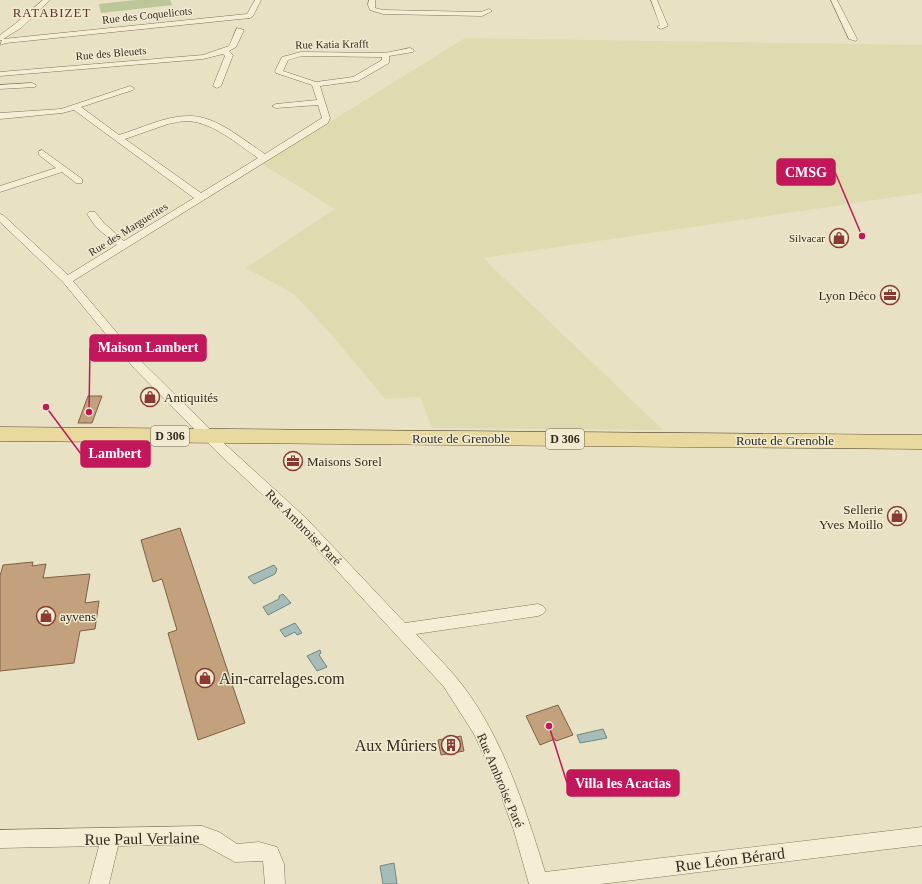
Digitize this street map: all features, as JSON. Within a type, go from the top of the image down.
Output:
[{"type":"main road","name":"Route de Grenoble","points":[[0,434],[922,442]]},
{"type":"street","points":[[2,41],[47,0]]},
{"type":"street","name":"Rue des Coquelicots","points":[[2,41],[250,16],[258,0]]},
{"type":"street","points":[[372,0],[370,5],[372,9],[383,12],[482,14],[489,11]]},
{"type":"street","points":[[654,0],[664,26],[661,27]]},
{"type":"street","points":[[834,0],[853,39]]},
{"type":"street","points":[[217,86],[229,56],[224,51],[232,47],[240,30]]},
{"type":"street","name":"Rue Katia Krafft","points":[[316,84],[281,74],[279,71],[285,59],[301,54],[385,55],[410,50]]},
{"type":"street","name":"Rue des Bleuets","points":[[0,74],[50,70],[133,60],[203,57],[224,51]]},
{"type":"street","points":[[276,106],[320,102],[316,84],[355,79],[386,61],[385,55]]},
{"type":"street","points":[[50,70],[51,59]]},
{"type":"street","points":[[0,87],[32,85]]},
{"type":"street","points":[[0,116],[47,113],[75,107],[130,88]]},
{"type":"street","name":"Rue des Marguerites","points":[[67,280],[325,121],[326,118],[320,102]]},
{"type":"street","points":[[75,107],[201,198]]},
{"type":"street","points":[[118,138],[178,119],[192,118],[205,120],[264,158]]},
{"type":"street","points":[[42,153],[79,181]]},
{"type":"street","points":[[0,190],[62,168]]},
{"type":"street","points":[[92,214],[100,225],[124,246]]},
{"type":"street","name":"Rue Ambroise Paré","points":[[0,217],[67,280],[137,364],[209,436],[300,521],[450,682],[467,704],[501,772],[515,807],[539,883]]},
{"type":"street","points":[[403,630],[538,610]]},
{"type":"street","name":"Rue Paul Verlaine","points":[[0,839],[202,836],[212,838],[235,853],[259,851],[270,853],[274,864],[275,884]]},
{"type":"street","name":"Rue Léon Bérard","points":[[539,883],[922,836]]},
{"type":"street","points":[[99,884],[110,838]]},
{"type":"shaded area","points":[[465,38],[922,45],[922,193],[483,258],[663,430],[432,428],[420,397],[385,399],[329,332],[294,294],[246,268],[335,209],[262,164]]},
{"type":"green space","points":[[136,0],[170,0],[172,5],[101,13],[99,4]]},
{"type":"water","points":[[274,565],[277,569],[275,574],[254,584],[248,577]]},
{"type":"water","points":[[283,594],[291,603],[268,615],[263,607],[279,599],[279,596]]},
{"type":"water","points":[[295,623],[302,633],[297,635],[295,632],[285,637],[280,630]]},
{"type":"water","points":[[320,650],[321,653],[319,655],[327,667],[317,671],[307,656]]},
{"type":"water","points":[[603,729],[607,738],[580,743],[577,735]]},
{"type":"water","points":[[394,863],[397,884],[383,884],[380,866]]},
{"type":"building","points":[[88,396],[102,396],[92,423],[78,423]]},
{"type":"building","name":"Ain-carrelages.com","points":[[180,528],[245,723],[198,740],[168,633],[177,630],[162,579],[153,582],[141,540]]},
{"type":"building","name":"ayvens","points":[[33,562],[32,566],[46,564],[43,578],[90,574],[85,603],[99,601],[95,629],[80,631],[74,663],[0,671],[0,576],[3,565]]},
{"type":"building","points":[[558,705],[573,735],[556,741],[555,739],[540,745],[526,716]]},
{"type":"building","name":"Aux Mûriers","points":[[461,736],[464,751],[441,755],[438,740]]},
{"type":"place","name":"CMSG","points":[[862,236]]},
{"type":"place","name":"Silvacar","points":[[839,238]]},
{"type":"place","name":"Lyon Déco","points":[[890,295]]},
{"type":"place","name":"Antiquités","points":[[150,397]]},
{"type":"place","name":"Lambert","points":[[46,407]]},
{"type":"place","name":"Maison Lambert","points":[[89,412]]},
{"type":"place","name":"Maisons Sorel","points":[[293,461]]},
{"type":"place","name":"Sellerie Yves Moillo","points":[[897,516]]},
{"type":"place","name":"ayvens","points":[[46,616]]},
{"type":"place","name":"Ain-carrelages.com","points":[[205,678]]},
{"type":"place","name":"Villa les Acacias","points":[[549,726]]},
{"type":"place","name":"Aux Mûriers","points":[[451,745]]},
{"type":"district","name":"RATABIZET","points":[[52,12]]}]
